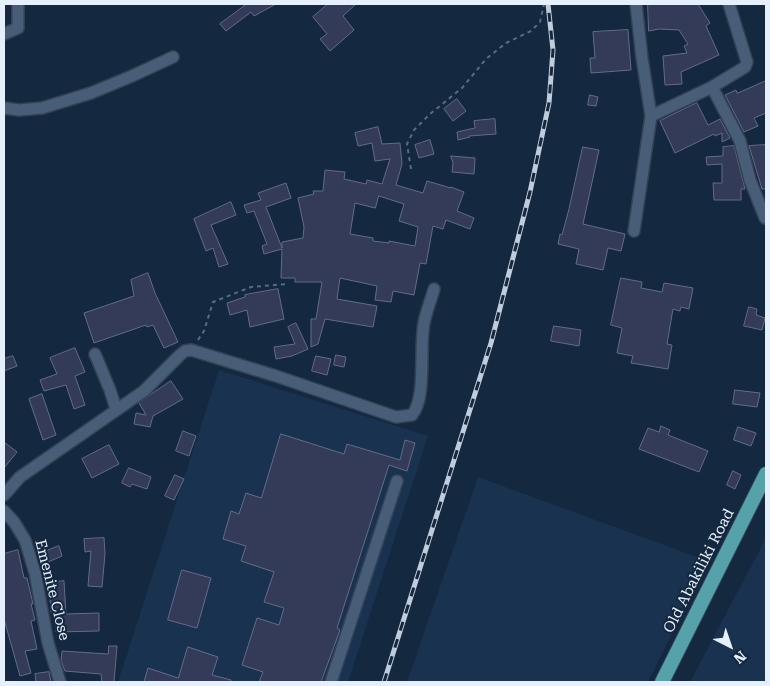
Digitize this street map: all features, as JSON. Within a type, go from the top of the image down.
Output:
[{"type":"main road","name":"Old Abakiliki Road","points":[[662,682],[766,474]]},
{"type":"street","points":[[4,34],[18,28],[18,4]]},
{"type":"street","points":[[634,231],[651,116],[636,4]]},
{"type":"street","points":[[651,116],[712,87],[745,67],[746,62],[729,4]]},
{"type":"street","points":[[4,108],[19,110],[42,108],[90,93],[173,57]]},
{"type":"street","points":[[712,87],[740,141],[750,180],[765,218]]},
{"type":"street","points":[[4,495],[20,477],[144,391],[180,355],[191,350],[276,376],[396,417],[412,416],[417,409],[421,389],[421,355],[424,322],[434,290]]},
{"type":"street","points":[[95,354],[116,410]]},
{"type":"street","points":[[331,682],[397,481]]},
{"type":"street","name":"Emenite Close","points":[[4,511],[14,522],[25,540],[35,573],[48,643],[60,682]]},
{"type":"path","points":[[411,169],[407,144],[414,130],[430,114],[462,88],[486,59],[506,44],[531,31],[540,22],[544,4]]},
{"type":"path","points":[[191,350],[204,331],[213,302],[251,287],[287,284]]},
{"type":"shaded area","points":[[219,370],[428,436],[348,682],[118,682]]},
{"type":"shaded area","points":[[478,477],[708,561],[648,682],[407,682]]},
{"type":"shaded area","points":[[766,538],[766,682],[690,682]]},
{"type":"building","points":[[247,4],[276,4],[254,16],[251,12],[226,31],[220,24]]},
{"type":"building","points":[[328,4],[356,4],[343,16],[354,30],[330,51],[320,39],[327,34],[313,17]]},
{"type":"building","points":[[648,4],[698,4],[710,23],[706,26],[719,55],[681,72],[682,84],[665,85],[663,56],[687,53],[684,46],[688,44],[679,30],[659,29],[649,31]]},
{"type":"building","points":[[628,30],[631,70],[591,73],[590,58],[595,58],[593,32]]},
{"type":"building","points":[[766,81],[766,113],[754,118],[758,126],[744,132],[725,95],[736,90],[737,93]]},
{"type":"building","points":[[590,95],[598,97],[596,106],[588,105]]},
{"type":"building","points":[[457,99],[466,111],[453,121],[444,109]]},
{"type":"building","points":[[697,103],[708,125],[720,119],[730,138],[722,142],[722,133],[715,136],[714,134],[675,153],[660,121]]},
{"type":"building","points":[[495,119],[496,134],[469,136],[458,140],[457,132],[475,128],[474,121]]},
{"type":"building","points":[[378,127],[382,144],[400,143],[402,164],[396,185],[423,193],[427,181],[464,192],[457,211],[474,218],[470,229],[446,220],[443,229],[433,226],[426,264],[420,263],[414,295],[393,291],[391,302],[375,300],[377,286],[340,278],[337,299],[377,306],[373,327],[325,319],[318,344],[311,347],[311,319],[316,319],[322,282],[295,282],[295,278],[281,278],[282,249],[264,254],[262,246],[267,244],[254,211],[247,213],[244,205],[261,200],[258,193],[286,183],[291,198],[266,207],[282,248],[282,242],[303,238],[304,227],[298,198],[314,194],[313,191],[323,191],[325,170],[345,172],[344,179],[366,184],[367,180],[382,184],[390,159],[375,161],[372,143],[358,146],[355,133]],"holes":[[[379,196],[404,204],[399,221],[418,227],[415,246],[389,241],[389,243],[373,241],[373,238],[350,234],[355,203],[375,208]]]},
{"type":"building","points":[[430,140],[434,154],[419,158],[415,145]]},
{"type":"building","points":[[766,145],[766,189],[762,189],[749,146]]},
{"type":"building","points":[[734,146],[745,189],[741,189],[741,200],[714,200],[713,183],[722,183],[722,164],[707,165],[706,157],[723,156],[723,147]]},
{"type":"building","points":[[583,147],[599,150],[583,224],[625,234],[621,251],[608,248],[603,270],[576,264],[579,249],[558,244],[569,209]]},
{"type":"building","points":[[451,156],[475,158],[474,174],[452,172],[453,163]]},
{"type":"building","points":[[231,202],[236,215],[211,225],[228,264],[219,267],[213,248],[206,251],[194,219]]},
{"type":"building","points":[[148,273],[155,293],[178,342],[164,348],[153,325],[147,327],[146,325],[94,343],[84,313],[134,296],[131,280]]},
{"type":"building","points":[[621,278],[642,282],[641,288],[662,292],[664,283],[693,288],[689,309],[681,307],[680,311],[673,309],[667,344],[672,345],[668,369],[631,363],[633,356],[617,353],[622,328],[611,325]]},
{"type":"building","points":[[278,289],[284,319],[250,327],[247,310],[230,315],[227,303],[245,297],[245,295]]},
{"type":"building","points":[[749,307],[757,309],[756,315],[765,318],[762,330],[744,326]]},
{"type":"building","points":[[296,323],[308,349],[292,356],[276,359],[274,347],[295,344],[288,327]]},
{"type":"building","points":[[554,326],[581,330],[579,346],[551,341]]},
{"type":"building","points":[[75,348],[85,372],[75,376],[85,405],[74,409],[66,385],[44,391],[40,380],[57,374],[50,358]]},
{"type":"building","points":[[336,355],[346,357],[344,367],[334,365]]},
{"type":"building","points":[[13,356],[17,366],[4,371],[4,359]]},
{"type":"building","points":[[316,356],[331,359],[327,375],[312,371]]},
{"type":"building","points":[[171,381],[183,399],[153,416],[150,427],[134,424],[136,413],[146,415],[139,403]]},
{"type":"building","points":[[735,390],[760,393],[757,407],[733,404]]},
{"type":"building","points":[[42,394],[56,435],[43,440],[29,399]]},
{"type":"building","points":[[661,426],[670,430],[668,435],[708,451],[699,472],[639,449],[648,428],[659,432]]},
{"type":"building","points":[[738,427],[756,433],[751,446],[734,440]]},
{"type":"building","points":[[183,431],[196,436],[189,456],[176,451]]},
{"type":"building","points":[[281,434],[344,454],[347,444],[400,460],[405,440],[415,443],[407,471],[389,465],[337,628],[340,630],[321,682],[259,682],[263,672],[242,665],[257,618],[279,625],[284,608],[264,602],[274,572],[241,561],[246,546],[223,539],[231,511],[239,514],[246,493],[261,498]]},
{"type":"building","points":[[4,442],[17,452],[4,468]]},
{"type":"building","points":[[109,445],[119,464],[92,478],[82,459]]},
{"type":"building","points":[[129,468],[151,477],[147,489],[132,484],[130,487],[122,483]]},
{"type":"building","points":[[733,471],[741,475],[735,489],[727,485]]},
{"type":"building","points":[[175,475],[184,479],[174,500],[165,496]]},
{"type":"building","points":[[104,538],[105,554],[102,587],[88,586],[91,551],[85,552],[84,539]]},
{"type":"building","points":[[59,546],[62,556],[48,562],[44,552]]},
{"type":"building","points":[[18,550],[24,578],[27,578],[33,604],[31,604],[35,620],[31,621],[37,649],[25,651],[31,673],[20,676],[4,619],[4,554]]},
{"type":"building","points":[[182,570],[211,578],[197,628],[168,620]]},
{"type":"building","points":[[64,581],[66,614],[99,613],[99,631],[56,632],[55,612],[51,612],[49,583]]},
{"type":"building","points":[[109,646],[117,646],[114,682],[102,682],[101,674],[65,671],[61,661],[62,651],[108,654]]},
{"type":"building","points":[[188,647],[218,657],[212,675],[231,680],[231,682],[144,682],[148,668],[178,678]]},
{"type":"building","points":[[49,672],[51,682],[36,682],[35,674]]},
{"type":"railway","points":[[384,682],[491,343],[530,192],[549,103],[553,50],[548,4]]}]
